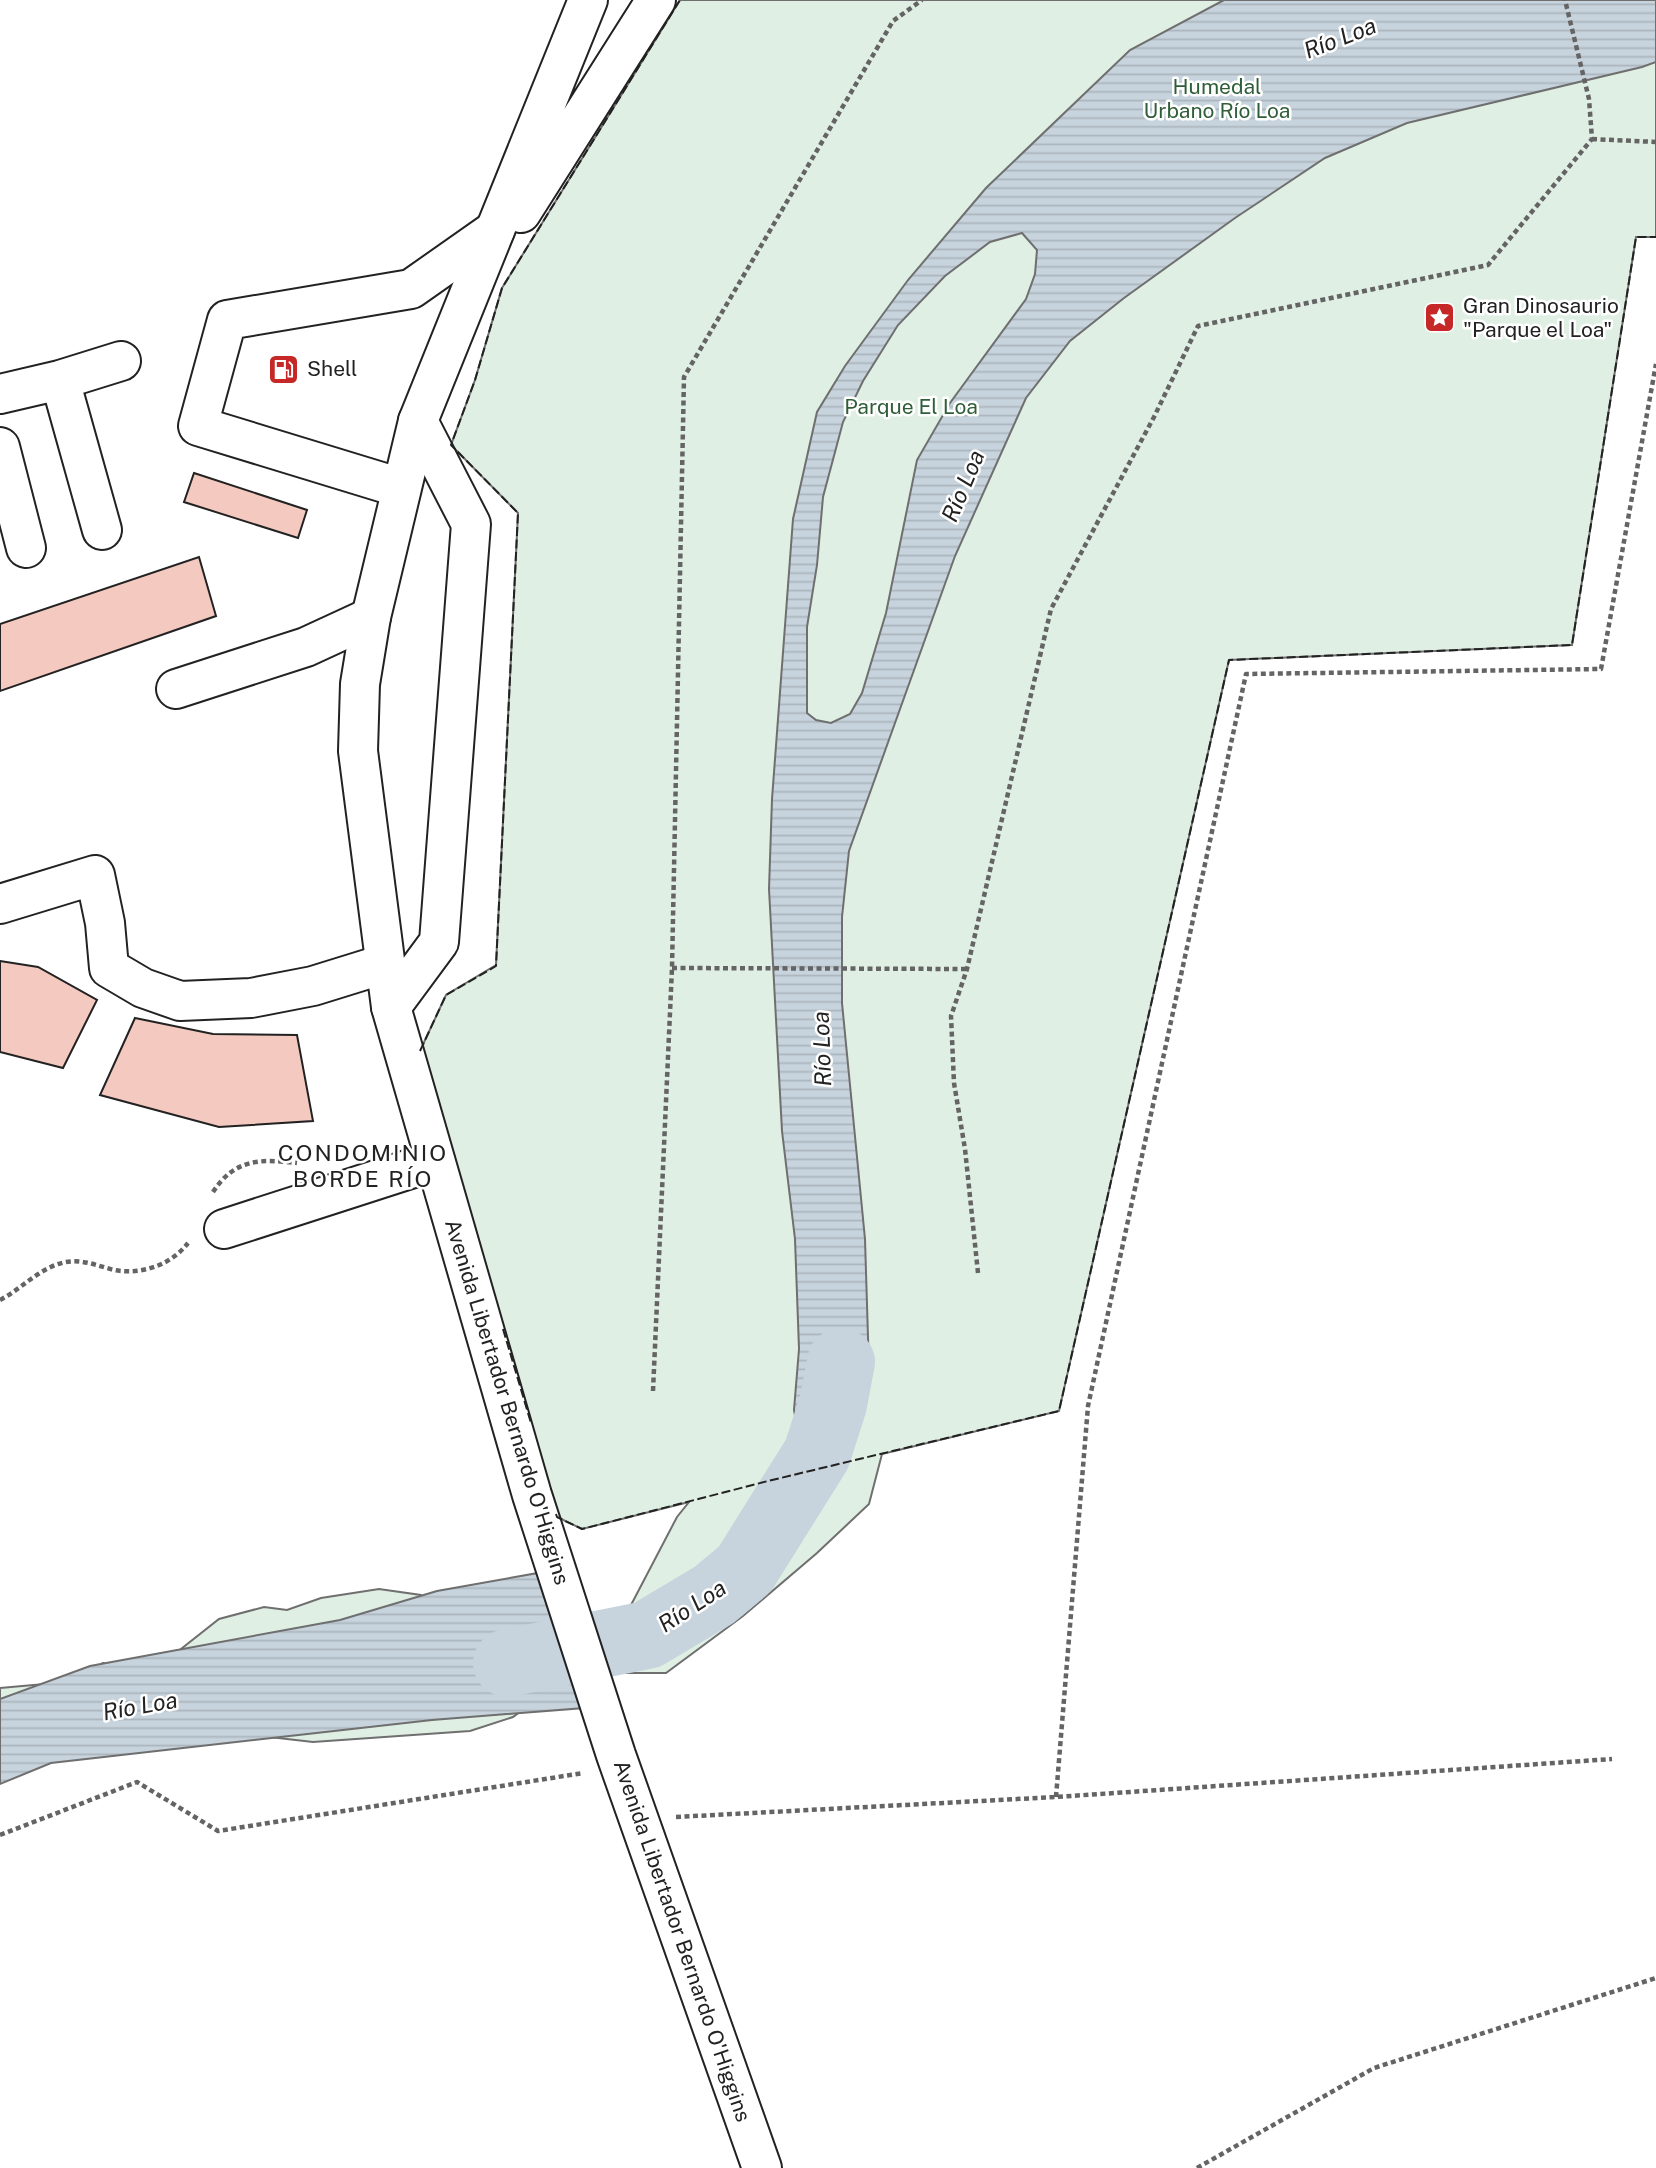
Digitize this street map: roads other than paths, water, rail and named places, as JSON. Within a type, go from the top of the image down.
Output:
[{"type":"main road","name":"Avenida Libertador Bernardo O'Higgins","points":[[588,0],[418,421],[371,617],[360,684],[358,751],[391,1007],[532,1494],[619,1761],[762,2168]]},
{"type":"main road","name":"Avenida Libertador Bernardo O'Higgins","points":[[469,294],[656,0]]},
{"type":"main road","points":[[401,488],[198,426],[227,320],[411,289],[495,230]]},
{"type":"main road","points":[[0,394],[61,380],[121,361]]},
{"type":"main road","points":[[61,380],[102,530]]},
{"type":"main road","points":[[391,1007],[439,942],[471,524],[418,421]]},
{"type":"main road","points":[[0,447],[26,548]]},
{"type":"main road","points":[[176,689],[306,647],[371,617]]},
{"type":"main road","points":[[0,904],[95,875],[105,923],[109,968],[143,988],[180,1001],[251,998],[313,986],[384,964]]},
{"type":"main road","points":[[208,1223],[435,1161]]},
{"type":"water","points":[[1224,0],[1656,0],[1656,62],[1407,123],[1325,158],[1235,218],[1124,298],[1070,341],[1026,398],[955,556],[849,851],[842,917],[842,1003],[865,1239],[869,1370],[854,1439],[842,1448],[817,1454],[798,1433],[794,1410],[799,1349],[795,1239],[782,1131],[769,889],[772,799],[793,519],[817,412],[845,366],[908,280],[986,188],[1130,50]],"holes":[[[1022,233],[1037,250],[1035,274],[1026,299],[950,403],[917,460],[886,613],[862,693],[850,714],[831,723],[816,720],[807,713],[807,627],[817,565],[823,497],[843,422],[863,381],[898,325],[945,276],[990,242]]]},
{"type":"water","points":[[538,1573],[584,1708],[432,1720],[51,1763],[0,1784],[0,1699],[90,1666],[340,1620],[437,1591]]},
{"type":"waterway","name":"Río Loa","points":[[507,1663],[647,1635],[714,1595],[745,1569],[817,1454],[833,1404],[841,1362]]},
{"type":"place","name":"Gran Dinosaurio \"Parque el Loa\"","points":[[1440,318]]},
{"type":"place","name":"Shell","points":[[284,369]]},
{"type":"district","name":"CONDOMINIO BORDE RÍO","points":[[363,1166]]},
{"type":"park label","name":"Humedal Urbano Río Loa","points":[[1217,99]]},
{"type":"park label","name":"Parque El Loa","points":[[911,407]]}]
